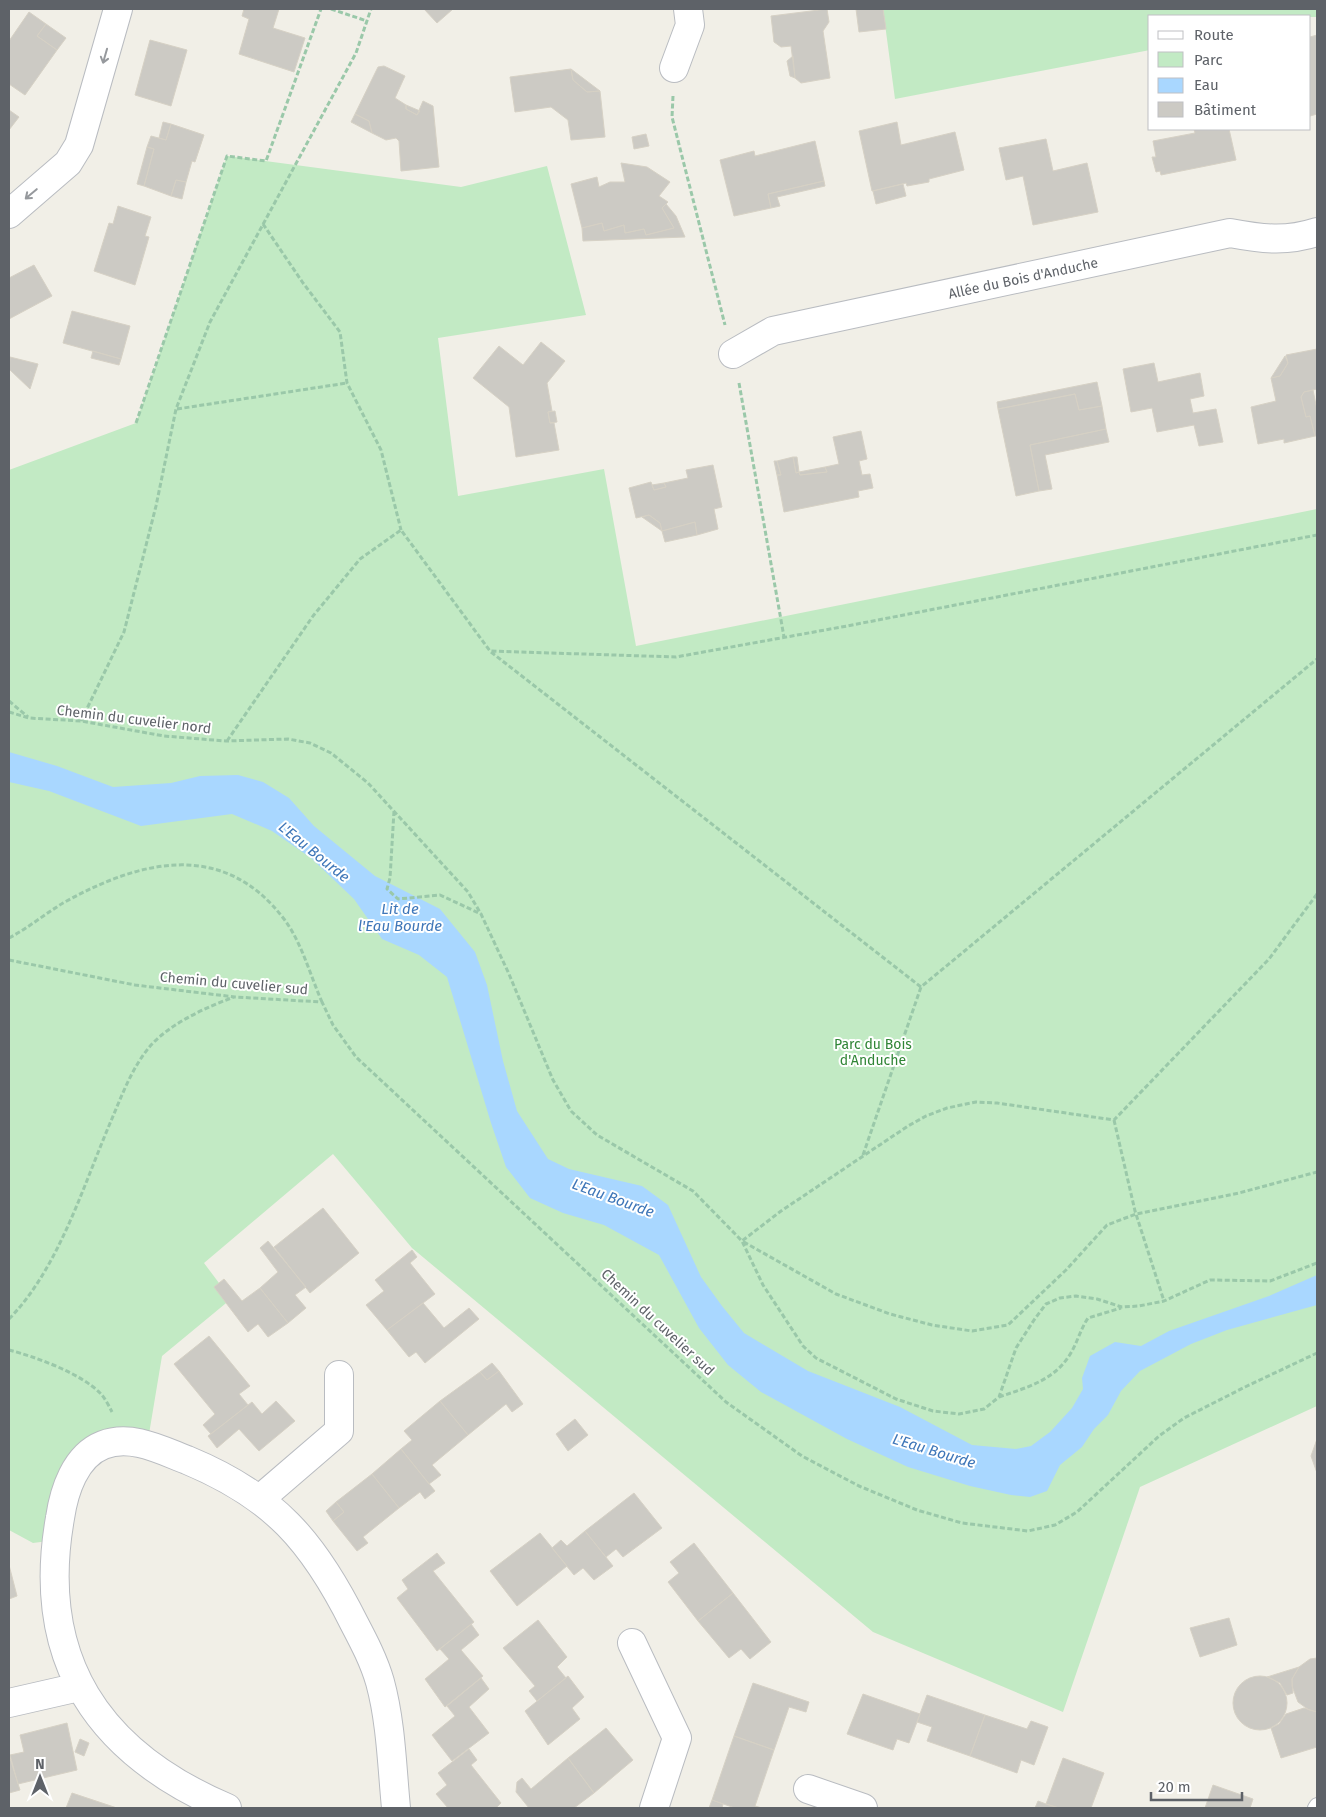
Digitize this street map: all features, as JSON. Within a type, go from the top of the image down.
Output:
[{"type":"street","points":[[9,214],[68,163],[79,145],[118,9]]},
{"type":"street","points":[[674,68],[690,25],[688,9]]},
{"type":"street","name":"Allée du Bois d'Anduche","points":[[733,354],[773,331],[1230,233],[1263,239],[1295,239],[1317,232]]},
{"type":"street","points":[[260,1499],[339,1431],[339,1375]]},
{"type":"street","points":[[227,1808],[186,1788],[145,1760],[103,1722],[79,1687],[60,1627],[53,1581],[56,1540],[63,1500],[72,1476],[83,1458],[102,1445],[125,1440],[162,1450],[201,1466],[260,1499],[294,1529],[322,1563],[369,1652],[380,1681],[386,1710],[396,1808]]},
{"type":"street","points":[[632,1643],[677,1738],[654,1808]]},
{"type":"street","points":[[9,1702],[79,1687]]},
{"type":"street","points":[[808,1788],[863,1808]]},
{"type":"lane","points":[[1315,1808],[1317,1804]]},
{"type":"path","points":[[136,423],[227,156],[266,161],[321,9]]},
{"type":"path","points":[[331,9],[367,21]]},
{"type":"path","points":[[81,721],[124,632],[156,506],[176,409],[210,322],[356,52],[371,9]]},
{"type":"path","points":[[674,68],[672,117],[716,294],[733,354],[784,638]]},
{"type":"path","points":[[263,224],[303,283],[340,332],[347,383],[381,450],[402,530],[490,651],[920,987]]},
{"type":"path","points":[[176,409],[347,383]]},
{"type":"path","points":[[226,741],[313,616],[354,566],[360,559],[402,530]]},
{"type":"path","points":[[490,651],[676,656],[784,638],[1317,535]]},
{"type":"path","points":[[863,1156],[920,987],[1317,659]]},
{"type":"path","points":[[9,701],[29,718]]},
{"type":"path","name":"Chemin du cuvelier nord","points":[[9,712],[29,718],[81,721],[164,736],[226,741],[288,739],[310,743],[331,753],[368,782],[468,892],[481,914],[553,1080],[570,1110],[597,1135],[693,1191],[742,1241]]},
{"type":"path","points":[[394,810],[390,878],[387,889],[398,899],[440,895],[481,914]]},
{"type":"path","points":[[9,938],[32,926],[61,904],[98,885],[130,872],[170,864],[191,863],[223,872],[239,879],[263,895],[285,920],[299,945],[322,1002]]},
{"type":"path","points":[[1114,1120],[1269,958],[1317,894]]},
{"type":"path","name":"Chemin du cuvelier sud","points":[[9,960],[136,984],[235,997],[322,1002],[333,1025],[356,1058],[726,1402],[802,1456],[860,1486],[917,1510],[962,1523],[1028,1531],[1055,1525],[1077,1512],[1144,1447],[1184,1418],[1245,1386],[1317,1353]]},
{"type":"path","points":[[9,1319],[26,1301],[49,1263],[128,1082],[152,1044],[205,1008],[235,997]]},
{"type":"path","points":[[742,1241],[863,1156],[926,1116],[976,1102],[997,1103],[1114,1120]]},
{"type":"path","points":[[1114,1120],[1136,1214],[1164,1301]]},
{"type":"path","points":[[742,1241],[836,1294],[890,1314],[932,1325],[972,1331],[1008,1325],[1066,1270],[1107,1225],[1136,1214],[1238,1193],[1317,1172]]},
{"type":"path","points":[[742,1241],[763,1285],[803,1346],[816,1358],[896,1399],[932,1411],[959,1414],[984,1409],[999,1397],[1038,1384],[1051,1375],[1069,1356],[1088,1318],[1124,1307],[1164,1301],[1210,1280],[1270,1282],[1317,1263]]},
{"type":"path","points":[[999,1397],[1016,1348],[1046,1304],[1060,1298],[1076,1296],[1097,1299],[1124,1307]]},
{"type":"path","points":[[9,1350],[28,1355],[84,1381],[100,1393],[125,1440]]},
{"type":"green space","points":[[883,9],[1317,9],[1317,17],[1311,17],[1311,15],[1148,15],[1148,50],[895,99]]},
{"type":"green space","name":"Parc du Bois d'Anduche","points":[[227,156],[461,187],[547,166],[586,315],[438,338],[458,496],[604,469],[636,646],[1317,509],[1317,1406],[1140,1487],[1063,1712],[873,1632],[412,1248],[333,1154],[204,1263],[231,1299],[162,1356],[149,1434],[102,1445],[56,1540],[33,1543],[9,1530],[9,470],[136,423]]},
{"type":"water","name":"Lit de l'Eau Bourde","points":[[9,752],[57,766],[113,787],[171,783],[200,776],[238,775],[263,782],[289,798],[314,826],[375,876],[440,909],[475,952],[487,985],[503,1061],[517,1111],[548,1159],[569,1169],[642,1186],[668,1205],[701,1277],[744,1333],[808,1371],[900,1407],[972,1445],[1016,1449],[1031,1446],[1050,1432],[1072,1408],[1083,1389],[1082,1378],[1090,1356],[1115,1342],[1141,1346],[1169,1331],[1269,1296],[1317,1275],[1317,1305],[1227,1330],[1191,1344],[1140,1371],[1121,1391],[1108,1415],[1094,1429],[1082,1447],[1060,1465],[1047,1491],[1030,1497],[1011,1495],[970,1486],[908,1467],[847,1439],[761,1392],[728,1365],[699,1328],[659,1255],[604,1225],[563,1213],[530,1198],[506,1167],[447,977],[419,955],[382,939],[354,899],[311,858],[272,831],[232,814],[141,826],[49,791],[9,782]]},
{"type":"building","points":[[244,9],[279,9],[273,28],[305,38],[294,72],[239,54],[249,19],[242,16]]},
{"type":"building","points":[[424,9],[453,9],[437,23]]},
{"type":"building","points":[[827,9],[829,22],[823,31],[830,78],[801,83],[795,78],[791,46],[781,47],[774,42],[771,16]]},
{"type":"building","points":[[856,9],[883,9],[886,29],[859,32]]},
{"type":"building","points":[[29,12],[46,24],[37,36],[57,50],[25,95],[9,84],[9,41]]},
{"type":"building","points":[[46,24],[66,38],[57,50],[37,36]]},
{"type":"building","points":[[1317,35],[1317,114],[1311,116],[1311,37]]},
{"type":"building","points":[[150,40],[187,50],[171,106],[135,95]]},
{"type":"building","points":[[793,56],[795,78],[790,76],[787,61]]},
{"type":"building","points":[[384,66],[405,76],[395,98],[406,105],[406,109],[417,115],[423,101],[433,106],[439,167],[401,171],[399,141],[396,138],[386,140],[372,133],[369,121],[355,114],[378,67]]},
{"type":"building","points":[[571,69],[573,80],[587,92],[600,91],[605,137],[571,140],[568,120],[551,107],[515,112],[510,77]]},
{"type":"building","points":[[571,69],[600,91],[587,92],[573,80]]},
{"type":"building","points":[[406,105],[420,111],[417,115],[406,109]]},
{"type":"building","points":[[9,110],[19,117],[9,130]]},
{"type":"building","points":[[355,114],[369,121],[372,133],[351,122]]},
{"type":"building","points":[[163,122],[171,124],[166,140],[159,138]]},
{"type":"building","points":[[897,122],[901,145],[955,132],[964,170],[929,179],[929,182],[907,186],[906,183],[872,191],[859,131]]},
{"type":"building","points":[[171,124],[204,135],[195,162],[192,161],[186,182],[176,180],[171,196],[144,186],[154,149],[147,147],[151,136],[166,140]]},
{"type":"building","points":[[1194,130],[1229,130],[1236,160],[1161,175],[1160,171],[1156,172],[1152,157],[1156,157],[1153,141],[1195,133]]},
{"type":"building","points":[[646,134],[649,146],[634,149],[632,137]]},
{"type":"building","points":[[1046,139],[1053,171],[1087,163],[1098,212],[1033,225],[1023,176],[1006,180],[999,148]]},
{"type":"building","points":[[815,141],[824,181],[768,194],[771,208],[734,216],[720,160],[754,151],[755,156]]},
{"type":"building","points":[[147,147],[154,149],[144,186],[137,184]]},
{"type":"building","points":[[621,163],[647,167],[670,182],[659,196],[668,202],[662,208],[674,228],[646,235],[644,229],[625,233],[624,225],[604,231],[602,223],[582,228],[571,184],[597,177],[599,187],[610,182],[625,182]]},
{"type":"building","points":[[176,180],[186,182],[182,199],[171,196]]},
{"type":"building","points":[[824,181],[825,186],[777,197],[780,206],[771,208],[768,194]]},
{"type":"building","points":[[903,184],[906,196],[876,204],[873,191]]},
{"type":"building","points":[[666,204],[676,216],[685,237],[583,241],[582,228],[602,223],[604,231],[624,225],[625,233],[644,229],[646,235],[674,228],[662,208]]},
{"type":"building","points":[[118,206],[151,217],[145,236],[149,237],[135,285],[94,271],[109,223],[113,224]]},
{"type":"building","points":[[34,265],[52,296],[9,319],[9,278]]},
{"type":"building","points":[[72,311],[130,326],[121,359],[63,343]]},
{"type":"building","points":[[541,342],[565,361],[547,383],[552,411],[548,412],[550,423],[554,423],[559,450],[516,457],[509,407],[473,378],[499,346],[523,365]]},
{"type":"building","points":[[1317,349],[1317,389],[1304,392],[1301,397],[1306,417],[1310,416],[1315,436],[1284,443],[1284,439],[1258,444],[1251,407],[1276,401],[1271,378],[1280,376],[1288,363],[1286,355]]},
{"type":"building","points":[[93,351],[121,359],[119,365],[91,358]]},
{"type":"building","points":[[1285,356],[1288,363],[1280,376],[1271,378]]},
{"type":"building","points":[[10,357],[38,364],[30,389],[9,369]]},
{"type":"building","points":[[1154,363],[1158,382],[1200,373],[1204,396],[1190,399],[1193,413],[1216,409],[1223,442],[1199,446],[1194,425],[1157,432],[1152,408],[1131,412],[1123,369]]},
{"type":"building","points":[[1097,382],[1102,406],[1079,410],[1075,394],[998,409],[997,402]]},
{"type":"building","points":[[1313,390],[1317,410],[1317,436],[1315,436],[1310,416],[1306,417],[1301,397],[1304,392]]},
{"type":"building","points":[[1075,394],[1079,410],[1102,406],[1106,429],[1030,445],[1039,491],[1016,496],[998,409]]},
{"type":"building","points":[[555,411],[557,422],[550,423],[548,412]]},
{"type":"building","points":[[1106,429],[1109,442],[1045,455],[1052,489],[1039,491],[1030,445]]},
{"type":"building","points":[[861,431],[867,459],[859,461],[862,475],[870,474],[873,488],[858,491],[859,497],[784,512],[777,475],[781,475],[777,461],[793,457],[796,473],[799,472],[800,475],[827,472],[825,467],[839,464],[833,437]]},
{"type":"building","points":[[793,457],[797,457],[799,472],[796,473]]},
{"type":"building","points":[[774,461],[777,461],[781,475],[777,475]]},
{"type":"building","points":[[713,465],[722,507],[714,509],[718,529],[697,535],[695,522],[662,531],[660,523],[649,515],[636,518],[629,488],[651,482],[654,490],[666,487],[664,483],[688,478],[686,470]]},
{"type":"building","points":[[825,467],[827,472],[800,475],[799,472]]},
{"type":"building","points":[[664,483],[666,487],[654,490],[652,485]]},
{"type":"building","points":[[649,515],[660,523],[662,531],[642,517]]},
{"type":"building","points":[[695,522],[697,535],[665,542],[662,531]]},
{"type":"building","points":[[323,1208],[359,1253],[310,1293],[274,1247]]},
{"type":"building","points":[[268,1241],[306,1287],[295,1295],[306,1308],[288,1323],[260,1288],[278,1272],[260,1248]]},
{"type":"building","points":[[412,1250],[417,1257],[410,1263],[435,1294],[387,1330],[366,1305],[384,1291],[375,1280]]},
{"type":"building","points":[[224,1279],[242,1301],[260,1288],[288,1323],[268,1337],[258,1324],[248,1332],[214,1287]]},
{"type":"building","points":[[423,1303],[444,1328],[469,1308],[479,1319],[425,1363],[416,1352],[409,1357],[387,1330]]},
{"type":"building","points":[[209,1336],[250,1386],[239,1394],[248,1405],[211,1434],[203,1425],[215,1414],[174,1364]]},
{"type":"building","points":[[492,1363],[499,1371],[487,1380],[480,1372]]},
{"type":"building","points":[[499,1371],[523,1404],[512,1412],[506,1404],[468,1435],[440,1401],[480,1372],[487,1380]]},
{"type":"building","points":[[276,1401],[295,1421],[259,1451],[239,1429],[217,1448],[208,1436],[252,1402],[262,1414]]},
{"type":"building","points":[[440,1401],[468,1435],[432,1465],[441,1475],[429,1484],[401,1449],[412,1440],[404,1431]]},
{"type":"building","points":[[575,1419],[588,1435],[568,1451],[556,1434]]},
{"type":"building","points":[[1317,1439],[1317,1473],[1311,1456]]},
{"type":"building","points":[[401,1449],[435,1491],[425,1499],[420,1492],[399,1508],[372,1474]]},
{"type":"building","points":[[372,1474],[399,1508],[363,1537],[368,1543],[357,1551],[333,1521],[344,1512],[336,1502]]},
{"type":"building","points":[[634,1493],[662,1528],[623,1557],[616,1549],[606,1557],[585,1531]]},
{"type":"building","points":[[336,1502],[344,1512],[333,1521],[326,1511]]},
{"type":"building","points":[[585,1531],[613,1566],[594,1580],[583,1568],[574,1575],[552,1548],[561,1540],[567,1546]]},
{"type":"building","points":[[540,1533],[567,1566],[517,1606],[490,1571]]},
{"type":"building","points":[[694,1543],[733,1593],[698,1621],[668,1582],[679,1573],[670,1562]]},
{"type":"building","points":[[437,1553],[445,1563],[433,1571],[474,1622],[437,1651],[397,1598],[408,1589],[402,1580]]},
{"type":"building","points":[[9,1565],[17,1596],[9,1599]]},
{"type":"building","points":[[733,1593],[771,1642],[750,1659],[741,1649],[729,1658],[698,1621]]},
{"type":"building","points":[[1229,1618],[1237,1645],[1200,1657],[1190,1628]]},
{"type":"building","points":[[538,1620],[567,1657],[557,1667],[566,1678],[537,1701],[529,1691],[535,1686],[503,1648]]},
{"type":"building","points":[[471,1624],[479,1635],[461,1650],[483,1676],[445,1707],[425,1679],[449,1659],[440,1649]]},
{"type":"building","points":[[1317,1658],[1317,1712],[1309,1710],[1298,1702],[1292,1686],[1292,1679],[1299,1667],[1310,1659]]},
{"type":"building","points":[[1299,1667],[1292,1679],[1293,1693],[1287,1695],[1280,1683],[1267,1677]]},
{"type":"building","points":[[568,1676],[584,1697],[572,1708],[580,1719],[548,1745],[525,1711]]},
{"type":"building","points":[[1255,1676],[1265,1676],[1275,1680],[1283,1688],[1287,1703],[1283,1718],[1275,1726],[1265,1730],[1255,1730],[1245,1726],[1237,1718],[1233,1708],[1233,1698],[1237,1688],[1245,1680]]},
{"type":"building","points":[[481,1678],[489,1689],[469,1707],[489,1733],[452,1761],[432,1735],[455,1716],[447,1706]]},
{"type":"building","points":[[753,1683],[809,1702],[806,1712],[789,1707],[774,1750],[734,1736]]},
{"type":"building","points":[[863,1694],[920,1714],[909,1743],[897,1739],[893,1750],[847,1734]]},
{"type":"building","points":[[927,1695],[985,1715],[970,1756],[927,1741],[932,1727],[917,1722]]},
{"type":"building","points":[[1304,1708],[1317,1712],[1317,1747],[1281,1758],[1271,1728],[1279,1724],[1286,1714]]},
{"type":"building","points":[[985,1715],[1027,1729],[1031,1721],[1048,1727],[1034,1765],[1021,1760],[1017,1773],[970,1756]]},
{"type":"building","points":[[67,1723],[77,1770],[18,1784],[10,1755],[24,1752],[20,1735]]},
{"type":"building","points":[[606,1728],[633,1760],[594,1793],[568,1758]]},
{"type":"building","points":[[734,1736],[774,1750],[755,1806],[762,1808],[735,1808],[712,1800]]},
{"type":"building","points":[[80,1739],[89,1743],[84,1756],[75,1752]]},
{"type":"building","points":[[469,1749],[477,1760],[471,1765],[501,1803],[496,1808],[448,1808],[436,1794],[447,1785],[438,1773]]},
{"type":"building","points":[[9,1755],[20,1790],[9,1793]]},
{"type":"building","points":[[568,1758],[594,1793],[574,1808],[529,1808],[516,1792],[517,1782],[522,1778],[531,1789]]},
{"type":"building","points":[[1063,1758],[1104,1773],[1091,1808],[1059,1808],[1046,1804]]},
{"type":"building","points":[[1213,1785],[1253,1799],[1250,1808],[1205,1808]]},
{"type":"building","points":[[72,1793],[117,1808],[66,1808]]},
{"type":"building","points":[[712,1800],[723,1804],[722,1808],[709,1808]]},
{"type":"building","points":[[1038,1801],[1046,1804],[1059,1808],[1035,1808]]},
{"type":"water label","name":"L'Eau Bourde","points":[[314,852]]},
{"type":"water label","name":"L'Eau Bourde","points":[[613,1198]]},
{"type":"water label","name":"L'Eau Bourde","points":[[934,1451]]}]
